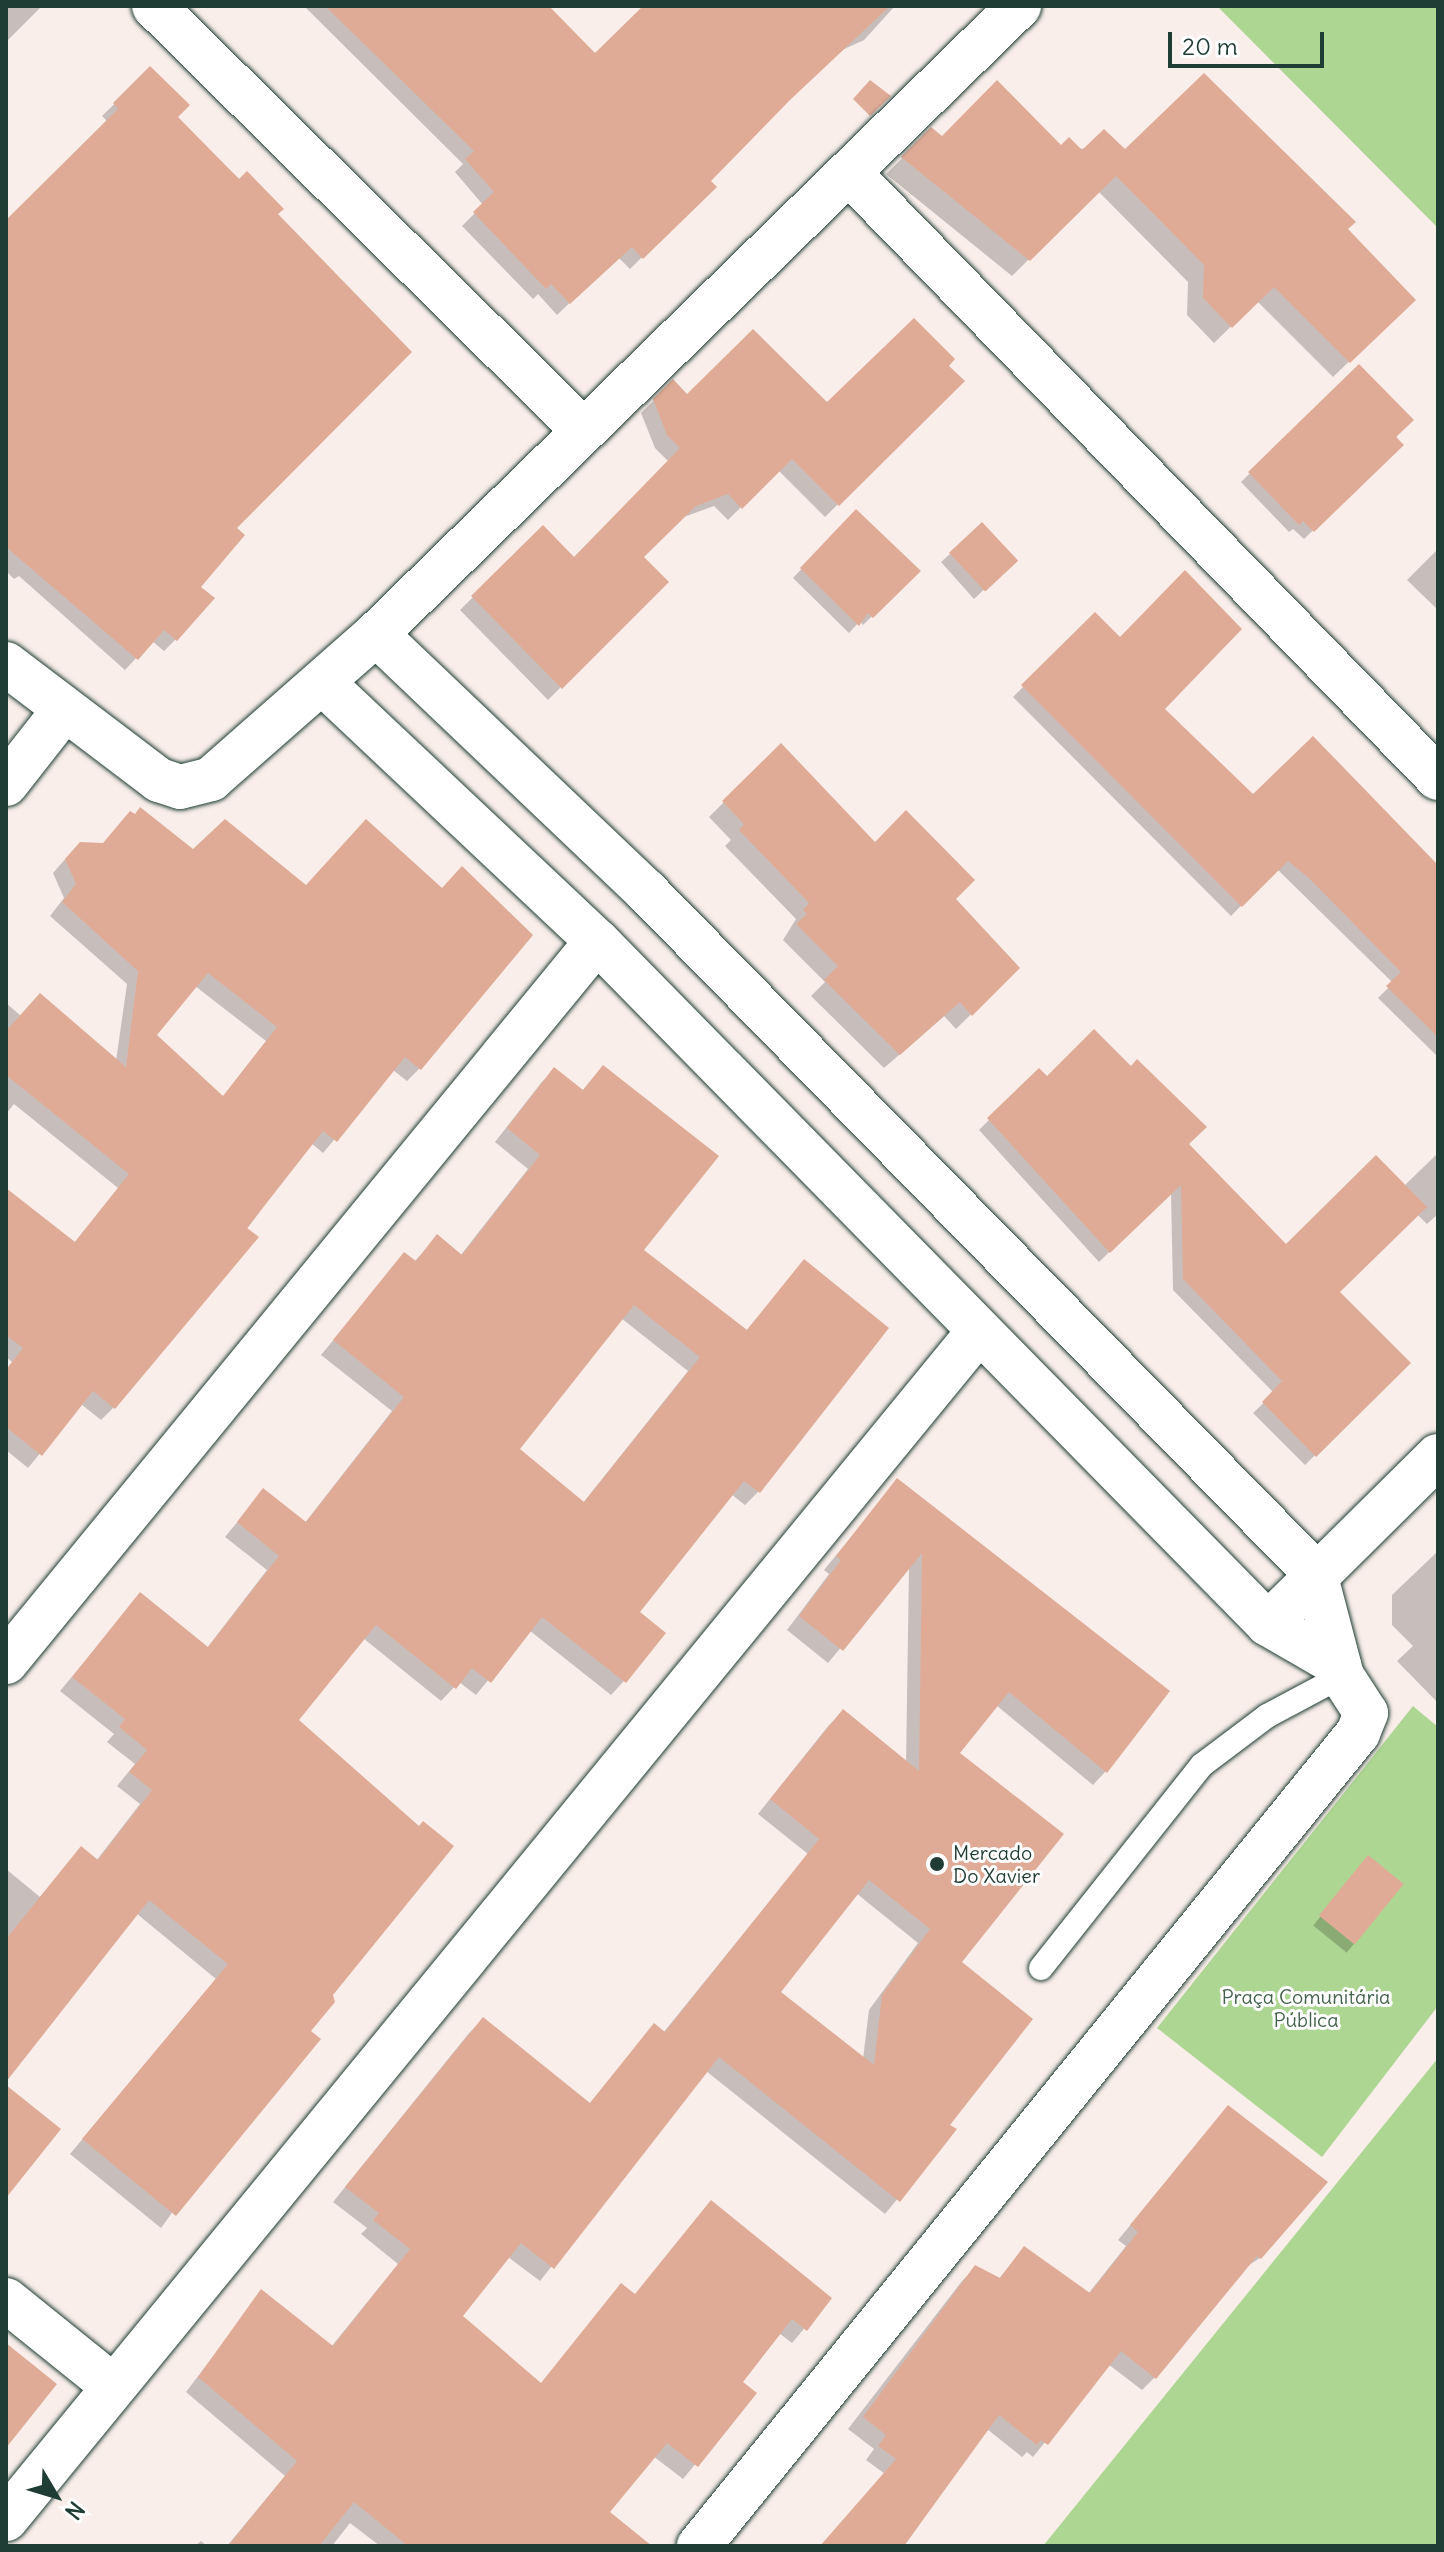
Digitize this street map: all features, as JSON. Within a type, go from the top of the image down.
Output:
[{"type":"street","points":[[154,6],[583,430]]},
{"type":"street","points":[[6,664],[159,780],[196,786],[211,779],[324,684],[1019,6]]},
{"type":"street","points":[[850,174],[1438,778]]},
{"type":"street","points":[[376,634],[646,891],[1315,1573],[1341,1671],[1365,1705],[1363,1726],[699,2546]]},
{"type":"street","points":[[324,684],[597,941],[1268,1624],[1341,1671]]},
{"type":"street","points":[[6,784],[64,710]]},
{"type":"street","points":[[6,1662],[597,941]]},
{"type":"street","points":[[746,1093],[793,1042]]},
{"type":"street","points":[[6,2519],[979,1331]]},
{"type":"street","points":[[1268,1624],[1315,1573],[1438,1456]]},
{"type":"street","points":[[6,2300],[113,2386]]},
{"type":"lane","points":[[1041,1968],[1202,1765],[1267,1716],[1341,1671]]},
{"type":"green space","points":[[1217,6],[1438,6],[1438,228]]},
{"type":"green space","name":"Praça Comunitária Pública","points":[[1413,1706],[1438,1727],[1438,2006],[1322,2157],[1157,2028]]},
{"type":"green space","points":[[1438,2058],[1438,2546],[1043,2546]]},
{"type":"building","points":[[325,6],[549,6],[595,53],[643,6],[890,6],[790,100],[711,181],[717,187],[643,259],[632,247],[570,304],[551,284],[546,289],[473,212],[494,192],[465,159],[474,151]]},
{"type":"building","points":[[150,66],[190,105],[178,117],[239,179],[247,171],[284,209],[278,214],[412,352],[237,528],[245,535],[201,587],[215,598],[177,641],[164,630],[138,660],[6,547],[6,220],[118,109],[113,103]]},
{"type":"building","points":[[1204,73],[1356,222],[1348,229],[1416,300],[1350,363],[1274,287],[1232,328],[1203,298],[1204,265],[1116,176],[1030,261],[901,157],[931,127],[942,136],[997,80],[1061,145],[1069,137],[1082,150],[1104,129],[1125,149]]},
{"type":"building","points":[[870,80],[891,96],[870,116],[853,99]]},
{"type":"building","points":[[914,318],[955,359],[949,366],[965,381],[839,506],[792,459],[742,509],[728,494],[696,506],[644,557],[669,582],[562,689],[471,596],[543,525],[574,557],[680,448],[667,435],[653,399],[673,379],[687,394],[753,329],[827,402]]},
{"type":"building","points":[[1359,364],[1414,420],[1396,437],[1404,445],[1314,532],[1303,521],[1299,525],[1248,472]]},
{"type":"building","points":[[856,509],[921,571],[873,618],[868,613],[859,626],[800,568]]},
{"type":"building","points":[[982,522],[1018,561],[985,591],[949,553]]},
{"type":"building","points":[[1185,570],[1242,629],[1165,709],[1253,794],[1313,736],[1438,865],[1438,1037],[1386,986],[1401,972],[1309,878],[1288,861],[1242,907],[1021,685],[1095,612],[1120,637]]},
{"type":"building","points":[[781,743],[875,842],[906,810],[975,880],[956,899],[1020,968],[972,1016],[960,1002],[900,1055],[824,980],[838,966],[796,924],[807,914],[803,910],[809,903],[739,830],[744,824],[722,801]]},
{"type":"building","points":[[140,807],[193,849],[225,819],[306,885],[366,819],[442,888],[462,866],[533,935],[421,1070],[405,1057],[337,1142],[323,1131],[247,1228],[259,1237],[115,1409],[93,1391],[42,1456],[6,1427],[6,1370],[23,1348],[6,1335],[6,1188],[75,1242],[129,1174],[6,1075],[6,1031],[40,993],[126,1067],[138,971],[62,902],[76,884],[65,859],[80,842],[103,843],[130,811],[135,814]],"holes":[[[208,973],[277,1027],[223,1096],[157,1035]]]},
{"type":"building","points":[[1094,1029],[1131,1066],[1137,1059],[1207,1127],[1189,1144],[1286,1244],[1376,1155],[1427,1207],[1340,1292],[1411,1363],[1316,1457],[1262,1402],[1282,1381],[1183,1279],[1181,1185],[1110,1253],[987,1118],[1039,1068],[1047,1076]]},
{"type":"building","points":[[603,1065],[719,1156],[644,1250],[747,1330],[804,1259],[889,1328],[760,1493],[744,1481],[640,1612],[666,1633],[626,1683],[542,1617],[491,1683],[472,1668],[456,1689],[376,1625],[299,1720],[419,1826],[423,1821],[454,1846],[333,1995],[335,2002],[311,2031],[321,2039],[176,2216],[82,2139],[228,1964],[149,1900],[6,2082],[6,1939],[81,1846],[98,1860],[152,1790],[129,1772],[147,1750],[119,1727],[125,1719],[72,1677],[140,1592],[208,1647],[279,1556],[237,1522],[263,1488],[306,1522],[404,1397],[333,1340],[404,1252],[416,1261],[437,1234],[462,1255],[540,1155],[507,1128],[554,1067],[583,1090]],"holes":[[[634,1305],[700,1357],[584,1502],[520,1449]]]},
{"type":"building","points":[[897,1478],[1170,1691],[1107,1773],[1009,1692],[960,1753],[1064,1834],[962,1962],[1033,2019],[950,2125],[957,2129],[900,2202],[719,2057],[554,2269],[521,2243],[463,2316],[541,2383],[621,2283],[635,2294],[711,2200],[832,2298],[807,2331],[792,2319],[743,2382],[757,2393],[698,2467],[667,2443],[610,2512],[652,2546],[408,2546],[354,2502],[319,2546],[228,2546],[297,2461],[198,2377],[261,2289],[333,2346],[410,2249],[373,2220],[379,2213],[345,2187],[483,2017],[590,2103],[654,2023],[665,2032],[819,1839],[770,1799],[843,1709],[919,1771],[922,1553],[843,1651],[799,1616],[841,1560],[836,1556]],"holes":[[[869,1880],[930,1929],[882,1995],[874,2065],[781,1992]]]},
{"type":"building","points":[[1368,1855],[1404,1884],[1355,1945],[1319,1916]]},
{"type":"building","points":[[6,2085],[61,2129],[6,2198]]},
{"type":"building","points":[[1228,2105],[1328,2182],[1261,2259],[1257,2256],[1156,2379],[1121,2351],[1048,2445],[1041,2440],[1037,2445],[999,2415],[904,2546],[820,2546],[896,2459],[878,2446],[886,2435],[863,2417],[975,2265],[1000,2278],[1024,2246],[1090,2293],[1138,2232],[1130,2225]]},
{"type":"building","points":[[6,2343],[57,2384],[6,2448]]},
{"type":"place","name":"Mercado Do Xavier","points":[[937,1864]]}]
